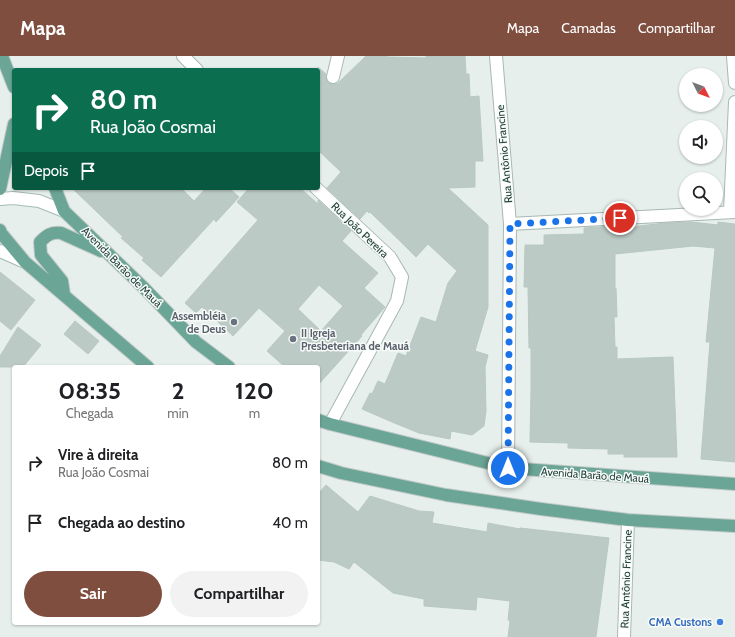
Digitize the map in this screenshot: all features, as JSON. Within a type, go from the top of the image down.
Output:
[{"type":"main road","points":[[2,56],[12,82]]},
{"type":"main road","points":[[0,188],[12,133]]},
{"type":"main road","points":[[56,190],[64,210]]},
{"type":"main road","name":"Avenida Barão de Mauá","points":[[64,210],[110,254],[196,342],[226,365]]},
{"type":"main road","points":[[0,230],[25,262],[146,365]]},
{"type":"main road","points":[[64,294],[62,281],[41,255],[40,242],[45,236],[54,232],[61,233],[110,254]]},
{"type":"main road","name":"Avenida Barão de Mauá","points":[[320,421],[508,468],[735,484]]},
{"type":"main road","points":[[320,467],[341,473],[446,495],[541,509],[628,520],[735,526]]},
{"type":"street","points":[[183,56],[195,68]]},
{"type":"street","points":[[333,77],[338,56]]},
{"type":"street","name":"Rua Antônio Francine","points":[[496,56],[510,224],[508,468]]},
{"type":"street","points":[[733,56],[735,83]]},
{"type":"street","points":[[510,224],[732,212],[735,102]]},
{"type":"street","name":"Rua João Pereira","points":[[318,190],[390,257],[402,277],[397,301],[330,424]]},
{"type":"street","name":"Avenida Barão de Mauá","points":[[0,199],[14,198],[39,201],[64,210]]},
{"type":"street","points":[[0,251],[25,262]]},
{"type":"street","name":"Rua Antônio Francine","points":[[624,637],[628,520]]},
{"type":"building","points":[[366,56],[426,58],[426,56],[465,56],[466,74],[469,74],[470,97],[479,96],[483,161],[475,161],[475,187],[448,188],[488,225],[488,307],[475,351],[488,355],[485,367],[486,411],[484,426],[472,435],[451,431],[450,439],[419,433],[362,409],[370,393],[372,394],[378,381],[385,384],[398,353],[406,356],[421,317],[436,322],[448,283],[457,271],[428,244],[416,257],[370,212],[369,213],[367,211],[360,219],[327,188],[341,172],[320,152],[320,69],[326,74],[328,83],[337,84]]},
{"type":"building","points":[[74,190],[183,190],[194,201],[204,190],[231,190],[239,197],[216,222],[214,219],[161,277],[142,260],[144,258],[121,238],[123,237]]},
{"type":"building","points":[[247,190],[302,190],[318,204],[318,200],[351,231],[342,241],[378,273],[364,288],[385,307],[361,335],[362,336],[320,383],[320,365],[283,365],[267,351],[285,331],[259,308],[233,336],[202,307],[196,313],[185,303],[258,220],[237,202]],"holes":[[[319,285],[343,306],[321,331],[298,309]]]},
{"type":"building","points":[[691,222],[718,225],[718,222],[735,224],[735,462],[701,459],[710,342],[706,342],[715,248],[693,246],[615,254],[617,317],[614,317],[617,359],[673,357],[677,457],[624,457],[624,454],[608,454],[608,449],[568,448],[568,443],[530,442],[531,348],[529,348],[528,287],[524,287],[525,245],[544,245],[544,235],[584,234],[584,228],[613,226],[613,229],[665,223]]},
{"type":"building","points":[[0,272],[35,300],[11,330],[0,321]]},
{"type":"building","points":[[75,321],[99,341],[88,354],[64,334]]},
{"type":"building","points":[[18,327],[41,345],[25,365],[0,367],[0,356]]},
{"type":"building","points":[[326,485],[358,512],[370,496],[419,511],[434,512],[432,523],[487,532],[488,523],[520,529],[609,538],[596,637],[508,637],[510,601],[477,597],[476,610],[424,606],[424,599],[393,593],[354,562],[349,569],[334,562],[320,560],[320,492]]},
{"type":"place","name":"Assembléia de Deus","points":[[234,322]]},
{"type":"place","name":"II Igreja Presbeteriana de Mauá","points":[[293,339]]},
{"type":"place","name":"CMA Custons","points":[[720,622]]},
{"type":"route","points":[[508,468],[510,224],[620,218]]}]
